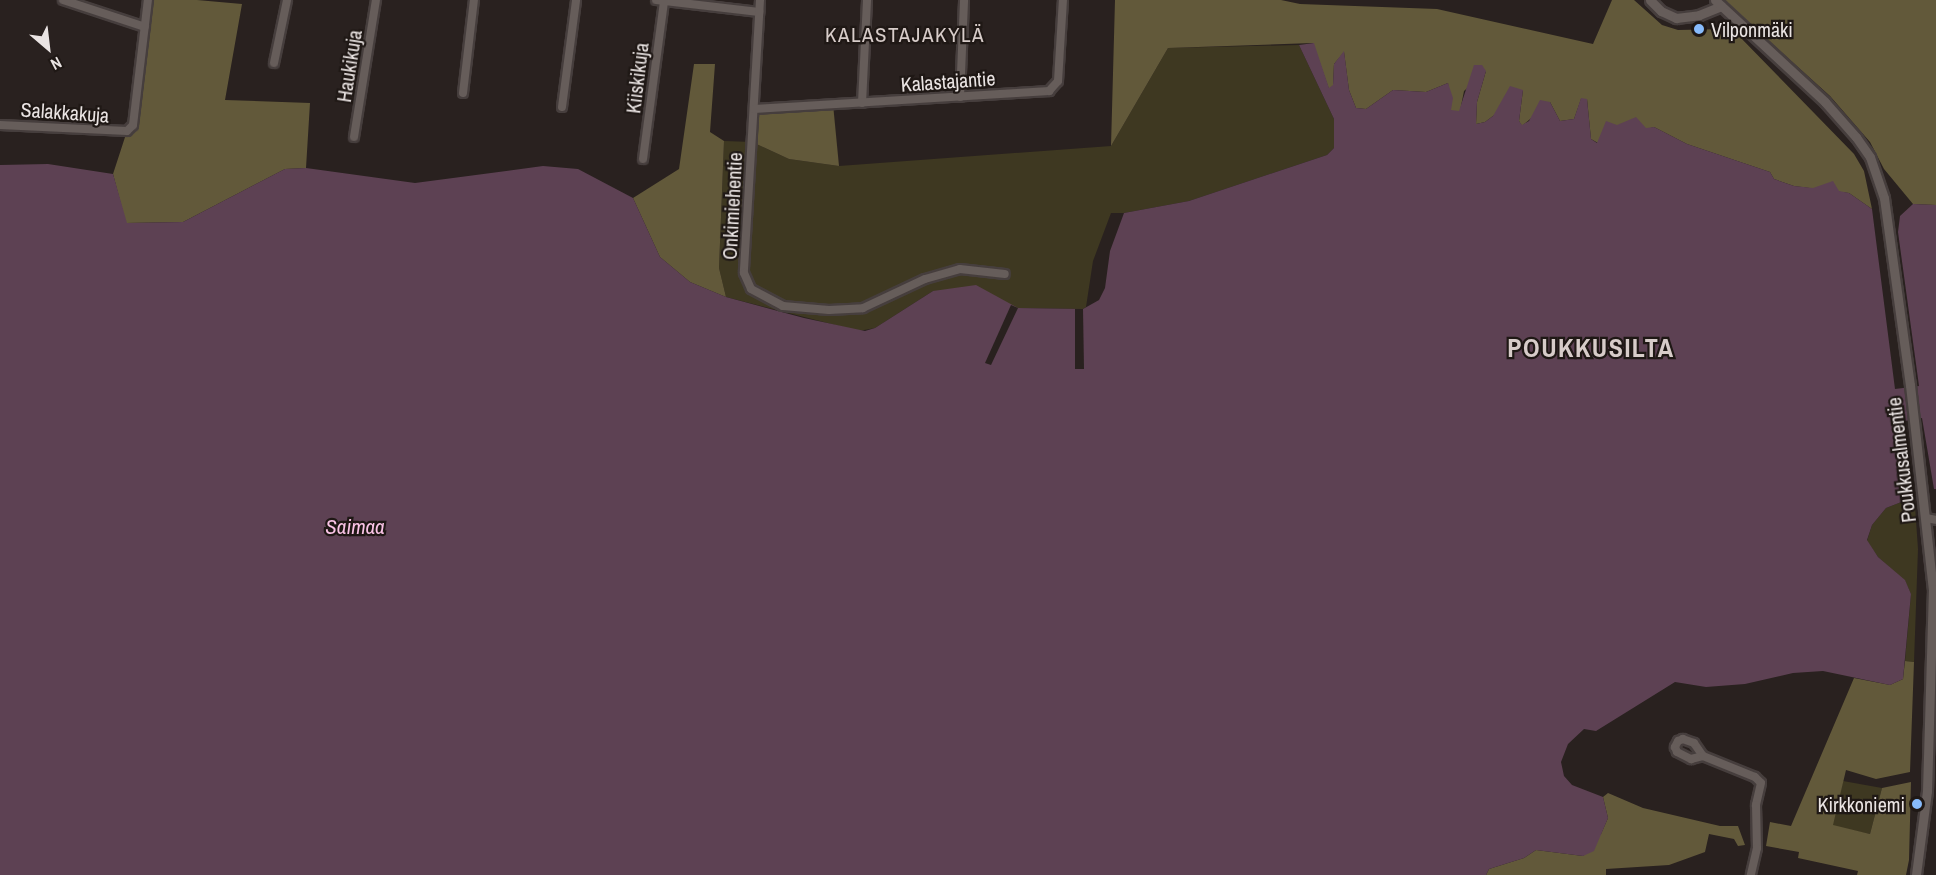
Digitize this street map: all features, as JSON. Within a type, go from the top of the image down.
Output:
[{"type":"street","points":[[63,0],[145,27],[148,0]]},
{"type":"street","points":[[274,63],[287,0]]},
{"type":"street","name":"Haukikuja","points":[[354,137],[376,0]]},
{"type":"street","points":[[463,93],[474,0]]},
{"type":"street","points":[[562,107],[576,0]]},
{"type":"street","name":"Onkimiehentie","points":[[760,0],[744,273],[751,289],[783,306],[829,310],[863,308],[925,279],[960,269],[1005,274]]},
{"type":"street","points":[[862,103],[867,0]]},
{"type":"street","points":[[960,97],[964,0]]},
{"type":"street","name":"Kalastajantie","points":[[754,109],[1049,91],[1058,81],[1063,0]]},
{"type":"street","points":[[1650,0],[1661,11],[1676,18],[1699,15],[1718,3]]},
{"type":"street","points":[[660,1],[759,12]]},
{"type":"street","name":"Kiiskikuja","points":[[644,159],[660,1]]},
{"type":"street","name":"Poukkusalmentie","points":[[1718,3],[1824,102],[1860,142],[1870,157],[1884,198],[1914,422],[1931,519],[1933,589],[1927,790],[1916,875]]},
{"type":"street","name":"Salakkakuja","points":[[0,125],[127,131],[133,125],[145,27]]},
{"type":"street","points":[[1703,756],[1755,777],[1761,783],[1756,805],[1756,848],[1751,875]]},
{"type":"shaded area","points":[[148,0],[197,0],[242,4],[225,100],[310,103],[306,168],[285,169],[183,222],[126,223],[113,174],[127,131],[133,125]]},
{"type":"shaded area","points":[[1115,0],[1281,0],[1300,4],[1437,9],[1593,44],[1612,0],[1634,0],[1662,25],[1678,30],[1725,29],[1738,35],[1854,154],[1864,171],[1872,209],[1849,193],[1794,186],[1774,179],[1770,172],[1687,144],[1654,127],[1598,143],[1591,139],[1587,99],[1581,99],[1574,119],[1560,121],[1550,102],[1522,126],[1519,121],[1523,90],[1485,122],[1476,124],[1477,102],[1486,71],[1464,91],[1460,111],[1451,111],[1448,83],[1426,92],[1393,90],[1366,109],[1356,108],[1349,90],[1344,52],[1334,64],[1333,86],[1329,89],[1313,43],[1168,48],[1111,146]]},
{"type":"shaded area","points":[[1724,0],[1936,0],[1936,205],[1913,204],[1884,169],[1870,142],[1830,96]]},
{"type":"shaded area","points":[[1299,45],[1334,119],[1334,148],[1327,155],[1189,201],[1124,213],[1111,213],[1093,261],[1086,307],[1083,309],[1018,308],[933,291],[875,328],[859,331],[726,297],[719,268],[724,141],[752,142],[789,159],[839,166],[1111,146],[1168,48]]},
{"type":"shaded area","points":[[694,64],[715,64],[710,132],[724,141],[719,268],[726,297],[690,282],[660,257],[633,198],[679,169]]},
{"type":"shaded area","points":[[833,104],[839,166],[789,159],[752,142],[754,109]]},
{"type":"shaded area","points":[[1909,499],[1915,506],[1918,549],[1914,662],[1905,661],[1911,594],[1905,581],[1878,557],[1867,541],[1872,525],[1886,508]]},
{"type":"shaded area","points":[[1905,661],[1914,662],[1910,772],[1876,779],[1846,770],[1833,825],[1870,834],[1882,788],[1911,782],[1909,860],[1906,875],[1857,875],[1858,871],[1798,858],[1799,852],[1766,846],[1770,822],[1791,826],[1854,678],[1890,685],[1903,679]]},
{"type":"shaded area","points":[[1843,781],[1882,788],[1870,834],[1832,826]]},
{"type":"shaded area","points":[[1608,793],[1643,808],[1720,826],[1738,826],[1745,845],[1738,846],[1734,839],[1709,834],[1705,852],[1669,865],[1606,869],[1606,875],[1486,875],[1489,869],[1524,858],[1536,850],[1583,856],[1601,834],[1608,818],[1603,797]]},
{"type":"water","name":"Saimaa","points":[[1314,43],[1329,88],[1333,85],[1334,64],[1344,51],[1349,90],[1356,108],[1366,109],[1393,90],[1426,92],[1448,83],[1453,98],[1451,110],[1459,111],[1474,65],[1482,65],[1486,71],[1477,102],[1476,124],[1485,122],[1493,116],[1510,86],[1523,90],[1519,121],[1522,125],[1529,121],[1540,100],[1550,102],[1560,121],[1574,119],[1581,98],[1587,99],[1591,139],[1597,143],[1606,121],[1617,125],[1636,117],[1646,128],[1654,127],[1687,144],[1770,172],[1774,179],[1794,186],[1813,188],[1833,181],[1839,191],[1849,193],[1872,209],[1895,389],[1919,386],[1898,232],[1900,216],[1913,204],[1936,205],[1936,489],[1934,489],[1922,418],[1899,422],[1909,499],[1886,508],[1872,525],[1867,540],[1878,557],[1905,580],[1911,594],[1903,679],[1890,685],[1823,671],[1793,673],[1745,684],[1706,687],[1675,682],[1596,731],[1584,729],[1568,744],[1561,762],[1564,776],[1572,785],[1603,797],[1608,818],[1594,851],[1583,856],[1536,850],[1524,858],[1489,869],[1486,875],[0,875],[0,165],[48,164],[113,174],[127,223],[183,222],[285,169],[306,168],[415,183],[543,166],[578,169],[633,198],[660,257],[690,282],[726,297],[804,318],[865,331],[875,328],[933,291],[976,285],[1018,308],[1083,309],[1099,300],[1105,288],[1110,251],[1124,213],[1189,201],[1327,155],[1334,148],[1334,119],[1299,45]]},
{"type":"pier","points":[[1011,305],[1018,308],[991,365],[985,363]]},
{"type":"pier","points":[[1075,309],[1083,309],[1084,369],[1075,369]]},
{"type":"place","name":"Vilponmäki","points":[[1699,29]]},
{"type":"place","name":"Kirkkoniemi","points":[[1917,804]]},
{"type":"district","name":"KALASTAJAKYLÄ","points":[[905,35]]},
{"type":"district","name":"POUKKUSILTA","points":[[1591,348]]}]
